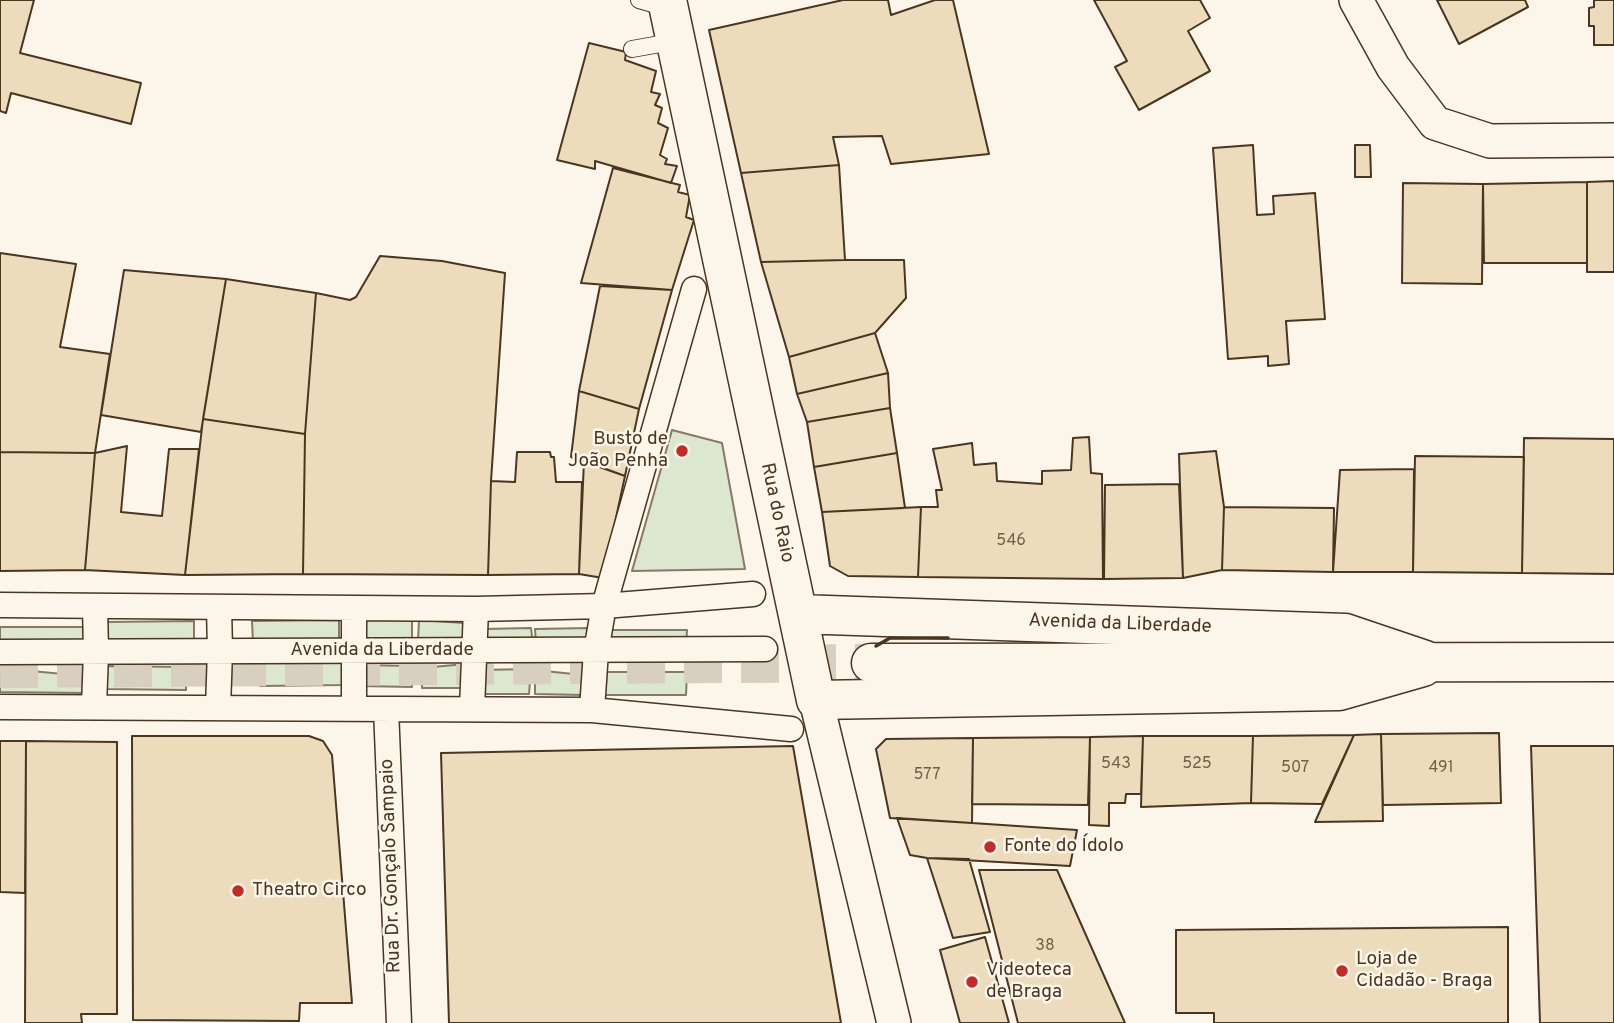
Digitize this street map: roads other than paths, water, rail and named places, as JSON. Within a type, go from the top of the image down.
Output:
[{"type":"street","points":[[1356,0],[1393,67],[1435,123],[1490,141],[1614,140]]},
{"type":"street","name":"Rua do Raio","points":[[663,12],[816,700],[894,1023]]},
{"type":"street","points":[[592,710],[596,651],[604,606],[694,289]]},
{"type":"street","points":[[0,605],[476,609],[604,606],[753,594]]},
{"type":"street","points":[[94,707],[95,606]]},
{"type":"street","points":[[218,708],[219,607]]},
{"type":"street","points":[[354,608],[354,709]]},
{"type":"street","points":[[472,709],[476,609]]},
{"type":"street","name":"Avenida da Liberdade","points":[[799,614],[1345,633],[1435,663]]},
{"type":"street","name":"Avenida da Liberdade","points":[[0,652],[765,649]]},
{"type":"street","name":"Avenida da Liberdade","points":[[871,663],[1614,662]]},
{"type":"street","name":"Avenida da Liberdade","points":[[816,700],[1339,691],[1435,663]]},
{"type":"street","points":[[0,707],[592,710],[791,729]]},
{"type":"street","name":"Rua Dr. Gonçalo Sampaio","points":[[386,709],[399,1023]]},
{"type":"lane","points":[[632,49],[663,12]]},
{"type":"tunnel","points":[[0,669],[871,663]]},
{"type":"place","name":"Busto de João Penha","points":[[682,451]]},
{"type":"place","name":"Fonte do Ídolo","points":[[990,847]]},
{"type":"place","name":"Theatro Circo","points":[[238,891]]},
{"type":"place","name":"Loja de Cidadão - Braga","points":[[1342,971]]},
{"type":"place","name":"Videoteca de Braga","points":[[972,982]]}]
